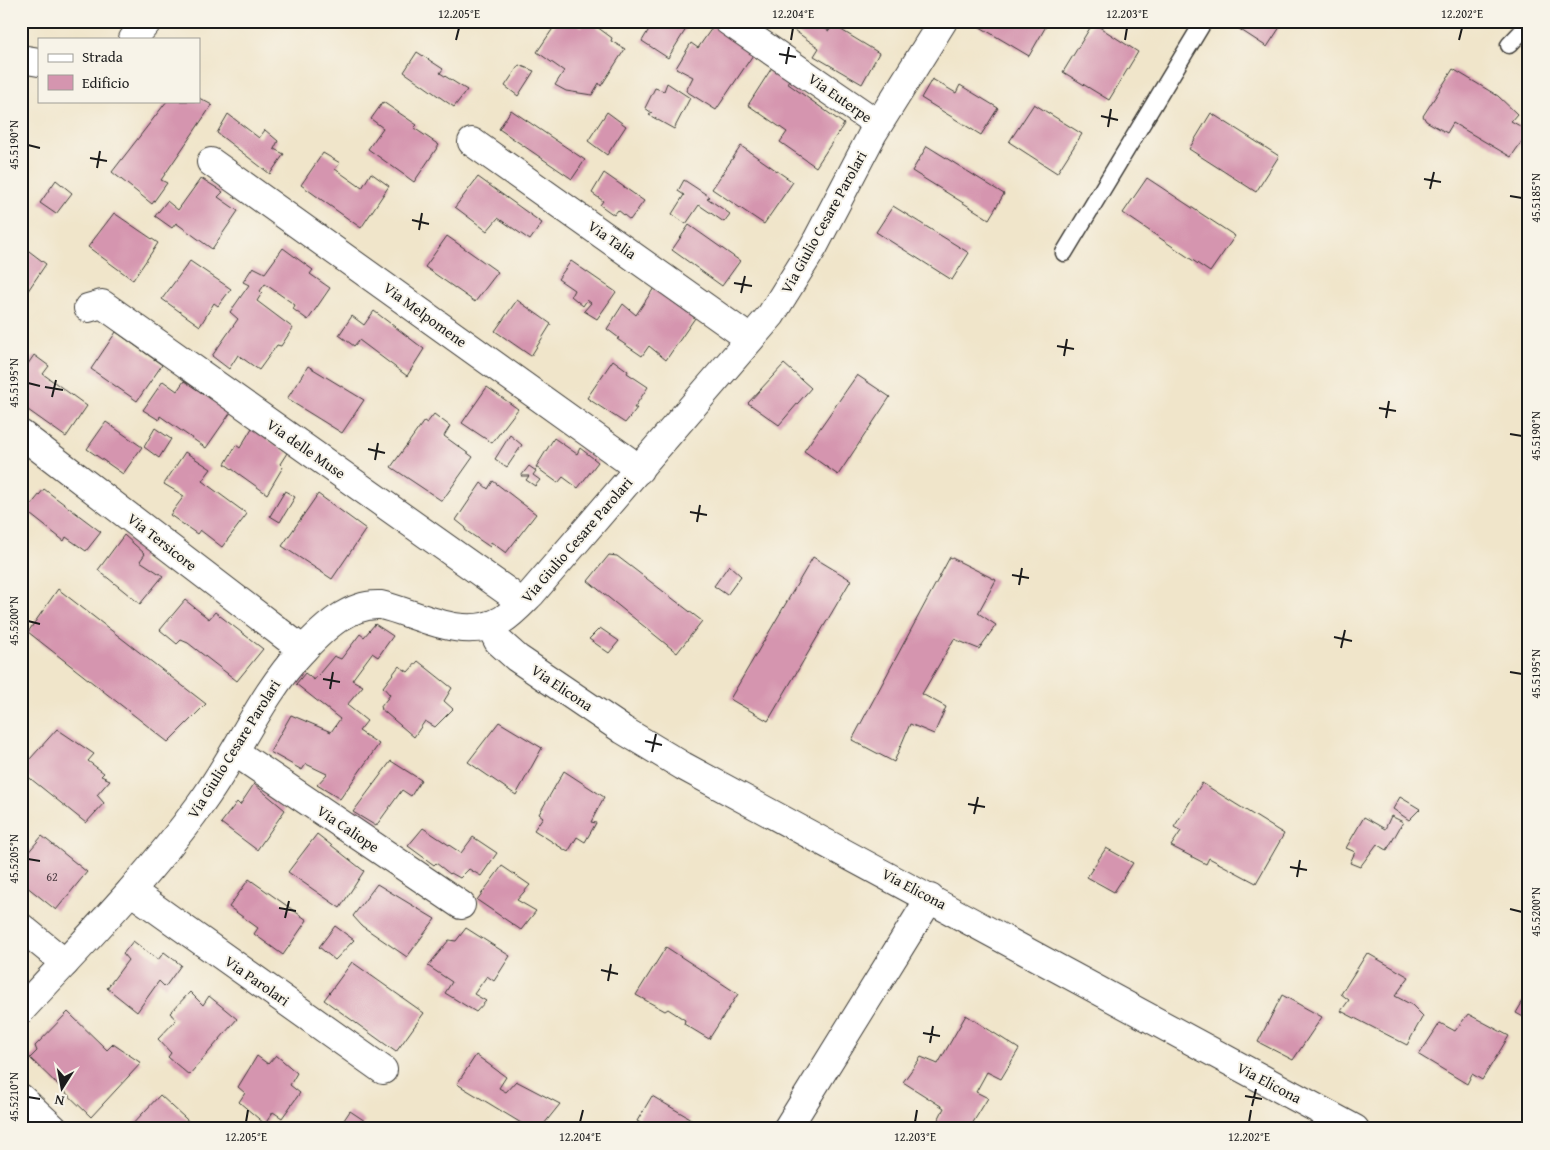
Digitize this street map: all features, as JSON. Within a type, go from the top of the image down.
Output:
[{"type":"street","points":[[134,38],[148,21]]},
{"type":"street","name":"Via Euterpe","points":[[728,21],[878,124]]},
{"type":"street","name":"Via Giulio Cesare Parolari","points":[[21,1010],[156,862],[201,804],[236,752],[280,676],[324,630],[354,609],[368,604],[397,609],[454,627],[470,629],[490,626],[503,620],[531,594],[771,315],[805,260],[878,124],[943,21]]},
{"type":"street","points":[[21,59],[38,62]]},
{"type":"street","name":"Via Talia","points":[[472,142],[750,339]]},
{"type":"street","name":"Via Melpomene","points":[[211,162],[639,470]]},
{"type":"street","name":"Via delle Muse","points":[[88,308],[102,304],[508,592],[520,604]]},
{"type":"street","name":"Via Tersicore","points":[[21,434],[303,650]]},
{"type":"street","name":"Via Elicona","points":[[490,626],[498,641],[517,658],[623,730],[684,766],[1355,1129]]},
{"type":"street","name":"Via Caliope","points":[[236,752],[461,905]]},
{"type":"street","name":"Via Parolari","points":[[131,891],[383,1070]]},
{"type":"street","points":[[787,1129],[930,898]]},
{"type":"street","points":[[21,927],[65,963]]},
{"type":"street","points":[[21,1098],[54,1129]]},
{"type":"lane","points":[[1064,253],[1204,21]]},
{"type":"lane","points":[[1509,45],[1529,24]]},
{"type":"building","points":[[558,21],[574,21],[582,27],[586,21],[589,21],[612,38],[611,41],[625,49],[601,86],[599,83],[592,95],[566,91],[555,85],[564,71],[537,52]]},
{"type":"building","points":[[654,21],[691,21],[668,58],[642,41]]},
{"type":"building","points":[[796,21],[827,21],[824,28],[829,31],[833,25],[879,53],[862,84],[814,56],[819,48],[791,28]]},
{"type":"building","points":[[970,21],[1049,21],[1029,56]]},
{"type":"building","points":[[1227,21],[1284,21],[1267,47]]},
{"type":"building","points":[[1093,23],[1138,52],[1109,100],[1063,72]]},
{"type":"building","points":[[714,25],[757,49],[716,110],[686,91],[693,77],[676,68],[691,43],[698,48]]},
{"type":"building","points":[[417,52],[443,69],[440,73],[467,90],[454,107],[404,72]]},
{"type":"building","points":[[519,65],[534,71],[518,96],[505,86]]},
{"type":"building","points":[[773,66],[790,78],[787,83],[844,124],[816,167],[780,142],[787,132],[748,105]]},
{"type":"building","points":[[1453,69],[1498,96],[1517,114],[1511,121],[1529,131],[1511,157],[1453,123],[1447,133],[1426,121],[1423,116]]},
{"type":"building","points":[[932,79],[956,93],[960,85],[998,108],[981,135],[921,98]]},
{"type":"building","points":[[667,83],[690,98],[674,129],[649,115],[652,113],[645,108],[655,88],[664,91]]},
{"type":"building","points":[[200,99],[212,105],[161,180],[167,183],[152,204],[112,172],[166,102],[200,102]]},
{"type":"building","points":[[383,102],[417,125],[414,128],[439,145],[414,182],[368,149],[383,128],[371,119]]},
{"type":"building","points":[[1034,104],[1082,134],[1057,173],[1009,142]]},
{"type":"building","points":[[511,110],[585,160],[572,179],[499,129]]},
{"type":"building","points":[[607,112],[626,126],[607,155],[588,141]]},
{"type":"building","points":[[1211,113],[1279,156],[1256,192],[1189,149]]},
{"type":"building","points":[[228,114],[259,138],[265,130],[278,141],[274,149],[284,154],[270,174],[217,133]]},
{"type":"building","points":[[741,146],[793,182],[764,224],[712,189]]},
{"type":"building","points":[[927,146],[1004,194],[989,219],[912,171]]},
{"type":"building","points":[[323,153],[340,163],[335,169],[362,188],[371,173],[389,186],[361,228],[301,185]]},
{"type":"building","points":[[604,173],[644,201],[630,220],[618,210],[614,215],[600,205],[603,201],[592,193]]},
{"type":"building","points":[[478,177],[542,223],[530,240],[498,218],[487,231],[455,207]]},
{"type":"building","points":[[201,178],[223,192],[218,197],[238,211],[212,249],[176,223],[172,228],[155,216],[167,201],[178,210]]},
{"type":"building","points":[[1147,178],[1235,236],[1210,272],[1123,213]]},
{"type":"building","points":[[56,180],[72,193],[56,214],[40,203]]},
{"type":"building","points":[[684,180],[710,197],[707,198],[730,214],[724,222],[699,205],[686,224],[672,214],[684,195],[678,191]]},
{"type":"building","points":[[893,206],[969,253],[952,280],[876,232]]},
{"type":"building","points":[[114,213],[158,243],[133,280],[88,247]]},
{"type":"building","points":[[689,225],[740,261],[722,286],[672,250]]},
{"type":"building","points":[[447,236],[498,272],[475,302],[425,267]]},
{"type":"building","points":[[21,245],[46,264],[21,301]]},
{"type":"building","points":[[283,248],[313,270],[310,274],[330,288],[308,320],[293,309],[295,305],[265,284],[260,291],[262,293],[257,301],[293,328],[281,346],[277,345],[259,370],[238,355],[229,369],[212,356],[238,319],[230,312],[249,285],[243,282],[253,267],[265,273]]},
{"type":"building","points":[[190,261],[231,289],[218,306],[214,303],[200,326],[162,299]]},
{"type":"building","points":[[571,261],[616,292],[597,319],[584,311],[591,303],[587,300],[583,306],[571,296],[574,290],[558,279]]},
{"type":"building","points":[[654,288],[695,318],[666,360],[649,346],[642,356],[617,339],[619,338],[607,329],[623,304],[636,315]]},
{"type":"building","points":[[517,300],[551,324],[531,356],[495,331]]},
{"type":"building","points":[[374,311],[424,349],[407,376],[359,340],[354,346],[339,335],[352,316],[364,325]]},
{"type":"building","points":[[116,332],[162,365],[137,401],[91,369]]},
{"type":"building","points":[[34,355],[49,366],[43,374],[87,406],[66,437],[21,405],[27,395],[21,390],[21,374]]},
{"type":"building","points":[[613,360],[628,371],[627,373],[648,387],[634,408],[637,408],[625,423],[587,398]]},
{"type":"building","points":[[784,364],[811,388],[779,425],[748,403]]},
{"type":"building","points":[[308,366],[364,400],[342,433],[287,399]]},
{"type":"building","points":[[857,375],[890,397],[838,475],[804,451]]},
{"type":"building","points":[[163,381],[177,391],[184,381],[231,412],[206,448],[160,416],[159,420],[143,410]]},
{"type":"building","points":[[487,387],[518,409],[492,443],[462,423]]},
{"type":"building","points":[[434,414],[450,426],[444,436],[473,457],[442,501],[391,467],[424,421],[427,423]]},
{"type":"building","points":[[106,422],[142,447],[123,474],[87,449]]},
{"type":"building","points":[[155,428],[171,439],[159,458],[144,447]]},
{"type":"building","points":[[252,428],[287,453],[280,464],[283,467],[267,494],[225,464],[236,445],[240,448]]},
{"type":"building","points":[[510,435],[522,445],[507,467],[495,459]]},
{"type":"building","points":[[554,438],[577,454],[580,448],[598,462],[578,488],[563,477],[558,483],[536,467]]},
{"type":"building","points":[[185,452],[211,469],[202,481],[247,514],[222,547],[200,530],[197,534],[170,515],[184,496],[164,484]]},
{"type":"building","points":[[529,466],[536,471],[533,475],[540,480],[535,486],[526,480],[529,476],[521,476]]},
{"type":"building","points":[[493,481],[536,514],[506,553],[491,542],[490,547],[465,530],[466,528],[456,520],[481,483],[488,489]]},
{"type":"building","points":[[44,489],[101,532],[86,551],[66,537],[64,541],[26,511]]},
{"type":"building","points":[[285,491],[295,497],[280,522],[270,516]]},
{"type":"building","points":[[318,494],[366,529],[332,579],[282,546]]},
{"type":"building","points":[[124,535],[145,554],[140,561],[163,576],[140,604],[98,570]]},
{"type":"building","points":[[609,555],[617,556],[702,621],[677,653],[588,581]]},
{"type":"building","points":[[813,557],[851,580],[768,721],[730,699]]},
{"type":"building","points":[[950,557],[996,580],[978,613],[996,625],[979,649],[954,639],[922,694],[946,707],[934,734],[910,724],[894,762],[852,740]]},
{"type":"building","points":[[729,565],[741,576],[727,595],[714,586]]},
{"type":"building","points":[[58,589],[206,704],[168,742],[28,632]]},
{"type":"building","points":[[185,600],[209,619],[215,612],[263,649],[237,681],[188,643],[181,640],[177,644],[160,630]]},
{"type":"building","points":[[375,624],[393,636],[378,657],[372,653],[352,680],[363,686],[347,705],[367,721],[359,731],[379,744],[340,799],[317,785],[327,774],[306,764],[302,770],[270,752],[291,715],[331,732],[340,719],[296,684],[305,673],[314,680],[334,656],[341,659],[360,634],[364,637]]},
{"type":"building","points":[[600,628],[619,641],[609,653],[589,639]]},
{"type":"building","points":[[418,661],[452,688],[444,701],[453,709],[435,727],[425,721],[414,737],[380,708],[390,695],[383,687],[399,666],[408,672]]},
{"type":"building","points":[[499,722],[542,748],[516,795],[468,762]]},
{"type":"building","points":[[57,729],[94,754],[88,761],[104,773],[101,776],[110,780],[97,795],[104,803],[86,823],[21,771]]},
{"type":"building","points":[[391,761],[421,780],[411,796],[402,790],[376,826],[353,812]]},
{"type":"building","points":[[564,771],[604,797],[591,822],[596,823],[585,842],[577,837],[568,852],[534,830],[543,817],[539,814]]},
{"type":"building","points":[[1202,783],[1284,834],[1256,883],[1209,858],[1206,864],[1171,846],[1181,831],[1174,827]]},
{"type":"building","points":[[254,784],[285,810],[257,850],[221,823],[237,802],[240,805]]},
{"type":"building","points":[[1400,797],[1420,809],[1409,820],[1393,809]]},
{"type":"building","points":[[1391,816],[1403,822],[1387,850],[1377,844],[1360,867],[1350,863],[1355,852],[1346,848],[1364,817],[1385,829]]},
{"type":"building","points":[[423,828],[461,853],[473,837],[497,853],[481,876],[469,869],[460,878],[450,874],[436,863],[434,865],[408,846]]},
{"type":"building","points":[[317,834],[364,871],[340,908],[288,872]]},
{"type":"building","points":[[42,836],[87,872],[56,910],[21,882],[21,861]]},
{"type":"building","points":[[1106,848],[1133,863],[1114,892],[1087,877]]},
{"type":"building","points":[[502,866],[530,885],[517,900],[536,911],[521,930],[477,900]]},
{"type":"building","points":[[249,879],[307,920],[283,955],[254,934],[258,928],[229,907]]},
{"type":"building","points":[[377,884],[435,919],[407,957],[362,926],[353,916]]},
{"type":"building","points":[[335,926],[354,940],[335,960],[319,947]]},
{"type":"building","points":[[466,928],[510,956],[494,981],[487,976],[474,994],[486,1001],[476,1012],[445,993],[452,982],[428,966],[449,940],[456,941]]},
{"type":"building","points":[[133,941],[158,960],[164,952],[181,965],[165,987],[159,981],[137,1012],[107,988],[128,960],[123,954]]},
{"type":"building","points":[[666,947],[738,994],[709,1039],[684,1024],[685,1020],[668,1009],[665,1011],[636,995]]},
{"type":"building","points":[[1367,953],[1409,977],[1395,996],[1412,1005],[1423,1016],[1407,1045],[1341,1011],[1349,1000],[1341,994]]},
{"type":"building","points":[[352,962],[424,1013],[396,1052],[324,1000]]},
{"type":"building","points":[[1529,991],[1529,1020],[1516,1013]]},
{"type":"building","points":[[190,992],[203,1005],[209,996],[237,1019],[189,1075],[168,1057],[171,1053],[158,1039],[176,1020],[170,1013]]},
{"type":"building","points":[[1282,995],[1322,1017],[1293,1060],[1258,1042]]},
{"type":"building","points":[[68,1012],[107,1050],[113,1044],[141,1063],[91,1117],[30,1058],[37,1051],[35,1046]]},
{"type":"building","points":[[1468,1014],[1509,1036],[1482,1080],[1472,1074],[1467,1084],[1419,1055],[1440,1023],[1455,1031]]},
{"type":"building","points":[[966,1015],[1019,1049],[1001,1079],[987,1072],[976,1092],[988,1098],[969,1129],[948,1129],[936,1124],[944,1108],[903,1082],[921,1057],[938,1064]]},
{"type":"building","points":[[276,1055],[297,1073],[290,1085],[300,1093],[282,1118],[273,1112],[265,1124],[239,1102],[245,1093],[238,1087],[257,1056],[268,1064]]},
{"type":"building","points":[[476,1055],[506,1077],[499,1088],[506,1092],[516,1081],[560,1104],[540,1129],[531,1129],[457,1084]]},
{"type":"building","points":[[160,1095],[197,1129],[128,1129]]},
{"type":"building","points":[[652,1096],[691,1119],[684,1129],[650,1129],[637,1121]]},
{"type":"building","points":[[350,1111],[365,1121],[360,1129],[338,1129]]}]
